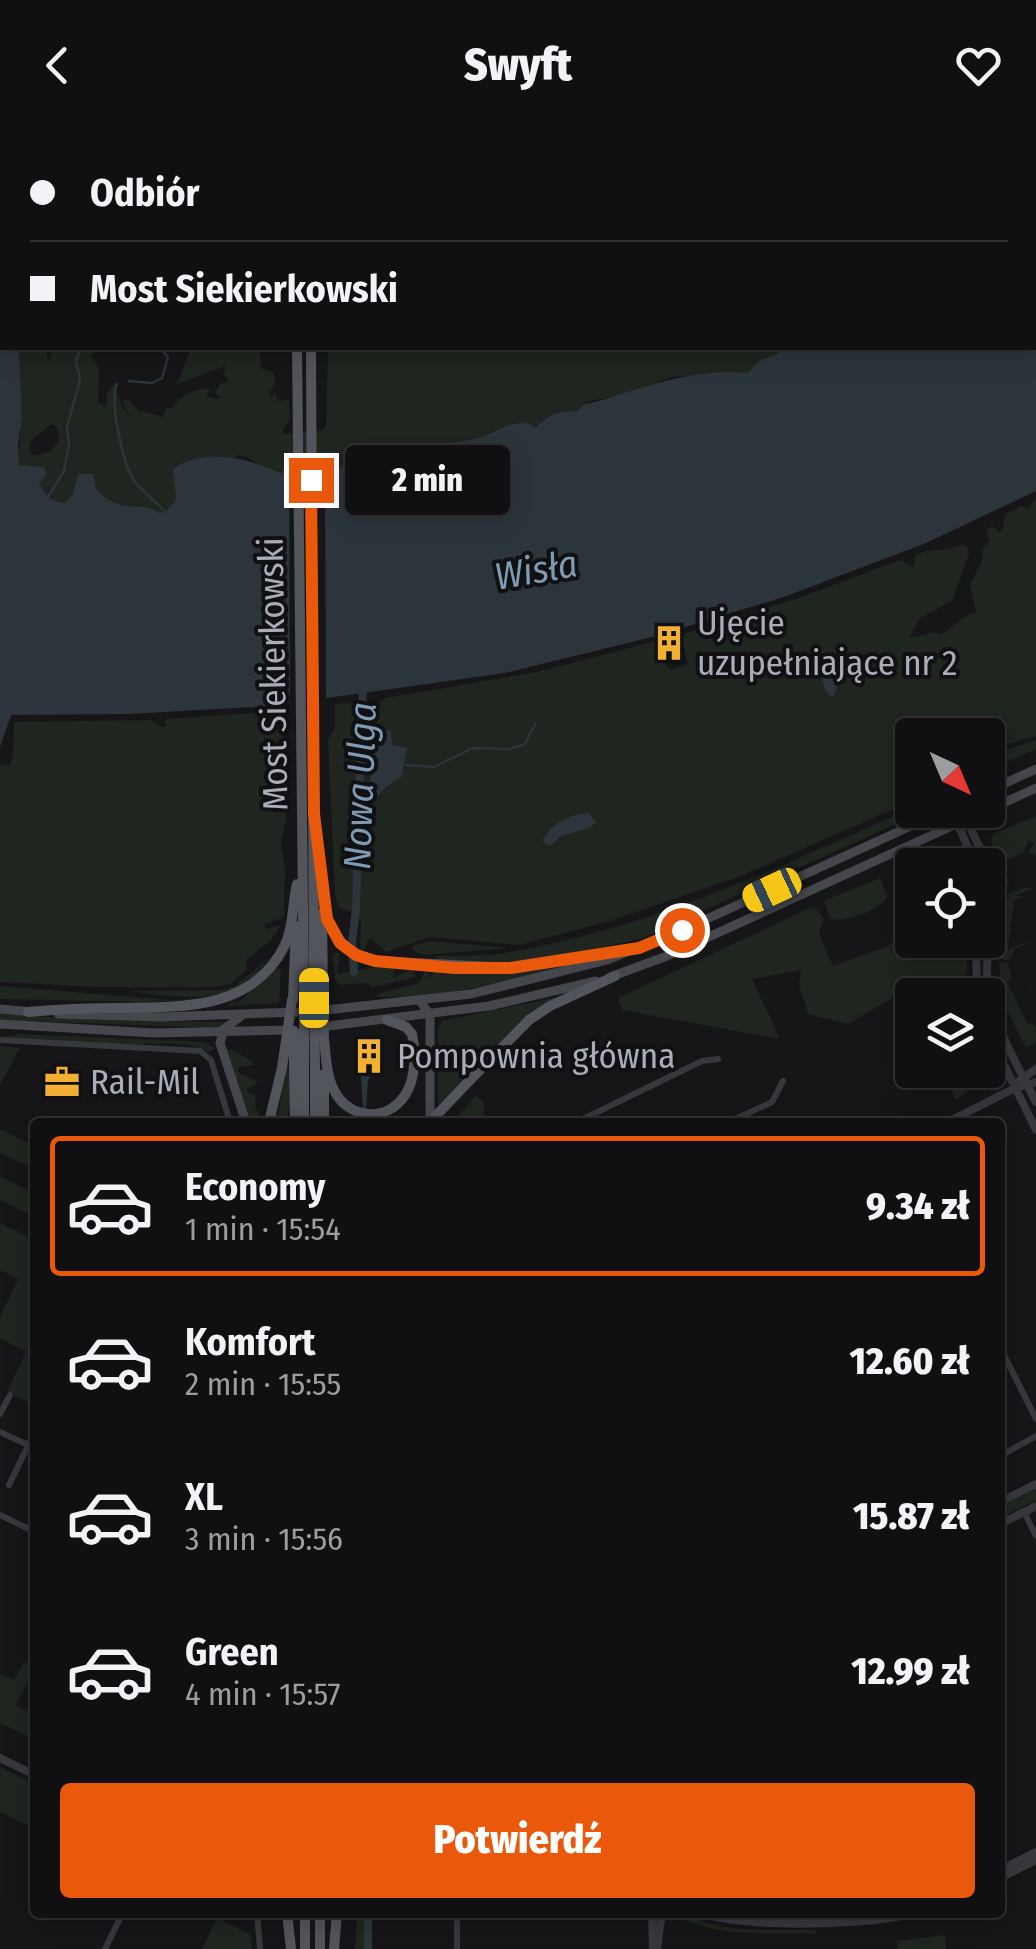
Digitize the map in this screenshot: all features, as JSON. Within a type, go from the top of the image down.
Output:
[{"type":"main road","name":"Most Siekierkowski","points":[[298,350],[305,930]]},
{"type":"main road","name":"Most Siekierkowski","points":[[303,998],[314,814],[311,350]]},
{"type":"main road","points":[[1005,783],[1036,769]]},
{"type":"main road","points":[[1005,802],[1036,788]]},
{"type":"main road","points":[[314,814],[327,919],[335,937],[356,955],[407,965],[526,966],[639,948]]},
{"type":"main road","points":[[302,820],[297,884],[305,930],[303,998],[315,1118]]},
{"type":"main road","points":[[0,1009],[122,1017],[242,1016],[420,1001],[536,980],[639,948],[909,828]]},
{"type":"main road","points":[[434,1118],[530,1020],[550,1006],[668,956],[941,828]]},
{"type":"main road","points":[[28,1012],[181,1007],[222,1000],[252,984],[305,930],[322,877]]},
{"type":"main road","points":[[0,1024],[154,1033],[298,1030],[522,1000],[615,976]]},
{"type":"main road","points":[[271,1118],[274,1105],[308,1065],[324,1038],[303,998]]},
{"type":"main road","points":[[303,998],[308,1065],[304,1118]]},
{"type":"main road","points":[[420,1001],[430,1015],[430,1118]]},
{"type":"main road","points":[[242,1016],[222,1033],[221,1049],[245,1118]]},
{"type":"main road","points":[[308,1065],[331,1084],[349,1108],[364,1115],[382,1114],[399,1103],[412,1078],[414,1038],[406,1027],[387,1020]]},
{"type":"main road","points":[[296,1118],[308,1065]]},
{"type":"main road","points":[[308,1065],[323,1118]]},
{"type":"main road","points":[[288,1918],[291,1949]]},
{"type":"main road","points":[[305,1918],[305,1949]]},
{"type":"main road","points":[[320,1918],[320,1949]]},
{"type":"main road","points":[[334,1949],[337,1918]]},
{"type":"street","points":[[967,828],[994,886],[987,970],[991,1002],[1023,1075],[1032,1084],[1036,1102]]},
{"type":"street","points":[[0,1040],[195,1050],[211,1060],[229,1118]]},
{"type":"street","points":[[585,1118],[697,1063],[718,1059]]},
{"type":"street","points":[[1005,1067],[1036,1130]]},
{"type":"street","points":[[1015,1088],[1023,1075],[1036,1069]]},
{"type":"street","points":[[738,1118],[772,1102],[783,1081]]},
{"type":"street","points":[[956,1118],[1015,1088],[1032,1084]]},
{"type":"street","points":[[1005,1357],[1036,1420]]},
{"type":"street","points":[[0,1414],[10,1395]]},
{"type":"street","points":[[0,1432],[28,1445]]},
{"type":"street","points":[[1005,1453],[1036,1436]]},
{"type":"street","points":[[9,1485],[30,1441]]},
{"type":"street","points":[[1005,1500],[1036,1484]]},
{"type":"street","points":[[1005,1522],[1036,1506]]},
{"type":"street","points":[[1024,1512],[1036,1536]]},
{"type":"street","points":[[0,1516],[30,1530]]},
{"type":"street","points":[[0,1758],[30,1773]]},
{"type":"street","points":[[1005,1868],[1036,1852]]},
{"type":"street","points":[[1005,1876],[1036,1860]]},
{"type":"street","points":[[105,1949],[120,1918]]},
{"type":"street","points":[[257,1918],[260,1949]]},
{"type":"street","points":[[458,1918],[458,1949]]},
{"type":"street","points":[[652,1918],[655,1949]]},
{"type":"street","points":[[655,1949],[661,1918]]},
{"type":"street","points":[[728,1918],[840,1923],[895,1918]]},
{"type":"shaded area","points":[[19,350],[47,350],[47,358],[51,359],[52,350],[97,350],[91,356],[99,368],[98,402],[107,406],[107,393],[114,383],[122,407],[130,417],[122,401],[129,400],[138,410],[163,417],[166,408],[196,391],[206,388],[210,391],[206,397],[221,399],[215,393],[220,384],[229,381],[224,376],[225,366],[177,384],[190,350],[260,350],[261,368],[274,373],[271,399],[275,392],[278,401],[289,400],[290,420],[284,434],[323,430],[326,426],[328,350],[785,350],[766,360],[755,373],[673,377],[625,394],[581,403],[591,403],[586,411],[544,419],[535,428],[505,427],[391,463],[283,481],[246,456],[234,455],[238,457],[226,458],[175,483],[176,499],[161,516],[152,508],[120,505],[81,485],[64,503],[45,504],[18,461],[22,419]],"holes":[[[51,424],[57,427],[59,441],[51,451],[34,456],[29,449],[31,441]]]},
{"type":"shaded area","points":[[1036,499],[1036,736],[1005,745],[1005,718],[895,718],[895,808],[741,876],[610,921],[519,945],[429,937],[386,952],[370,938],[364,951],[360,949],[361,922],[338,907],[335,894],[328,740],[335,728],[335,704],[356,703],[360,723],[357,770],[364,771],[365,710],[386,698],[536,672],[653,642],[657,642],[664,663],[671,670],[688,664],[682,640],[686,633],[804,596],[900,560],[913,567],[916,555],[962,544],[969,554],[952,601],[920,618],[909,638],[942,634],[976,612],[970,585],[981,564],[983,548],[990,541],[988,528],[993,526],[999,533],[1005,514],[1022,506],[1027,509]],"holes":[[[373,760],[400,769],[402,777],[386,787],[375,802],[370,801]]]},
{"type":"shaded area","points":[[279,711],[279,716],[271,719],[285,736],[286,820],[281,843],[284,912],[283,918],[264,924],[266,929],[281,925],[272,939],[246,960],[246,970],[231,984],[214,987],[0,982],[0,764],[10,766],[13,757],[14,722],[152,720],[161,727],[166,726],[166,719]]},
{"type":"shaded area","points":[[1036,740],[1036,749],[1005,763],[1005,750]]},
{"type":"shaded area","points":[[895,815],[895,824],[640,939],[527,963],[436,963],[436,956],[504,953],[610,929],[763,873]]},
{"type":"shaded area","points":[[1036,816],[1036,856],[1028,852],[1034,843],[1028,840],[1024,852],[1005,861],[1005,848],[994,848],[993,834]]},
{"type":"shaded area","points":[[880,878],[888,896],[884,901],[854,917],[831,919],[824,901]]},
{"type":"shaded area","points":[[1034,888],[1015,896],[1024,896],[1014,900],[1008,949],[1036,939],[1015,949],[1009,961],[1001,959],[1005,958],[1008,894]]},
{"type":"shaded area","points":[[814,906],[824,919],[819,934],[833,966],[895,941],[895,958],[967,958],[962,978],[895,978],[895,999],[848,1024],[808,1014],[799,985],[801,970],[752,979],[780,1039],[622,1010],[618,998]]},
{"type":"shaded area","points":[[430,941],[509,948],[423,955],[413,951],[411,946]]},
{"type":"shaded area","points":[[333,953],[340,953],[337,974],[377,967],[395,968],[393,978],[412,969],[415,977],[372,987],[367,983],[339,985]]},
{"type":"shaded area","points":[[269,958],[248,981],[217,994],[188,997],[131,991],[222,990],[235,986]]},
{"type":"shaded area","points":[[586,961],[457,991],[378,997],[377,994],[419,983],[426,970],[431,978],[435,970],[527,970]]},
{"type":"shaded area","points":[[999,962],[1008,964],[1012,979],[1007,982],[1028,1024],[1036,1028],[1036,1042],[1026,1048],[1005,1007],[1005,978],[1001,978]]},
{"type":"shaded area","points":[[274,968],[281,969],[279,1003],[227,1006],[234,1001],[237,1004]]},
{"type":"shaded area","points":[[0,986],[171,1000],[208,999],[146,1002],[0,999]]},
{"type":"shaded area","points":[[558,997],[520,1022],[438,1105],[438,1029],[442,1021]]},
{"type":"shaded area","points":[[0,1014],[227,1022],[220,1028],[0,1020]]},
{"type":"shaded area","points":[[18,1034],[204,1042],[215,1048],[209,1052],[174,1043],[109,1045],[0,1038]]},
{"type":"shaded area","points":[[0,1046],[20,1048],[0,1085]]},
{"type":"shaded area","points":[[227,1050],[254,1062],[238,1067],[238,1072],[258,1082],[246,1091],[255,1095],[262,1118],[250,1118]]},
{"type":"shaded area","points":[[287,1070],[290,1070],[287,1118],[277,1118]]},
{"type":"shaded area","points":[[950,1088],[971,1088],[956,1100]]},
{"type":"shaded area","points":[[475,1096],[484,1102],[484,1118],[457,1118]]},
{"type":"shaded area","points":[[0,1129],[30,1144],[30,1168],[0,1153]]},
{"type":"shaded area","points":[[0,1176],[30,1191],[30,1215],[0,1200]]},
{"type":"shaded area","points":[[0,1223],[30,1238],[30,1403],[7,1392],[26,1352],[0,1338],[0,1318],[18,1279],[0,1270]]},
{"type":"shaded area","points":[[1036,1489],[1036,1500],[1005,1516],[1005,1504]]},
{"type":"shaded area","points":[[24,1662],[30,1665],[30,1678],[16,1705],[30,1712],[30,1738],[0,1723],[0,1674],[14,1680]]},
{"type":"shaded area","points":[[0,1767],[30,1782],[30,1827],[0,1812]]},
{"type":"shaded area","points":[[217,1918],[251,1935],[252,1949],[202,1949]]},
{"type":"shaded area","points":[[357,1918],[366,1918],[366,1949],[355,1949]]},
{"type":"shaded area","points":[[682,1918],[698,1918],[734,1928],[816,1930],[815,1934],[764,1933],[697,1924]]},
{"type":"shaded area","points":[[945,1935],[946,1949],[898,1949],[897,1941]]},
{"type":"water","name":"Wisła","points":[[0,350],[19,350],[19,465],[43,467],[47,474],[39,483],[48,496],[64,503],[73,494],[78,474],[93,474],[96,490],[107,498],[160,513],[176,499],[173,469],[200,458],[227,457],[281,473],[289,465],[319,469],[371,466],[476,439],[512,424],[527,423],[535,428],[559,413],[576,412],[584,405],[665,381],[705,374],[748,373],[758,362],[785,350],[1036,350],[1036,491],[926,543],[784,597],[652,637],[505,673],[270,706],[129,714],[11,715],[0,747]]},
{"type":"water","points":[[819,652],[828,652],[836,668],[833,676],[839,682],[833,697],[826,690],[815,661]]},
{"type":"water","points":[[381,728],[391,731],[392,745],[407,748],[402,777],[386,787],[372,804],[371,766]]},
{"type":"water","points":[[589,813],[596,822],[589,828],[561,836],[550,846],[545,844],[547,833],[557,824]]},
{"type":"water","points":[[382,1049],[382,1063],[368,1080],[366,1110],[360,1065],[377,1063],[376,1050]]},
{"type":"pier","points":[[289,460],[325,463],[326,704],[290,708]]},
{"type":"waterway","points":[[48,497],[64,471],[69,444],[67,427],[80,380],[76,360],[80,350]]},
{"type":"waterway","points":[[129,381],[152,383],[162,378],[168,357],[162,350]]},
{"type":"waterway","points":[[117,384],[116,418],[130,474],[163,510]]},
{"type":"waterway","name":"Nowa Ulga","points":[[354,972],[363,683]]},
{"type":"waterway","points":[[406,765],[434,767],[473,748],[509,749],[525,744],[535,724]]},
{"type":"waterway","points":[[363,735],[377,734]]},
{"type":"waterway","name":"Nowa Ulga","points":[[368,1918],[368,1949]]},
{"type":"place","name":"Ujęcie uzupełniające nr 2","points":[[669,643]]},
{"type":"place","name":"Pompownia główna","points":[[369,1056]]},
{"type":"place","name":"Rail-Mil","points":[[62,1082]]},
{"type":"route","points":[[311,480],[314,814],[327,919],[340,943],[356,955],[393,964],[511,968],[639,948],[682,930]]}]
